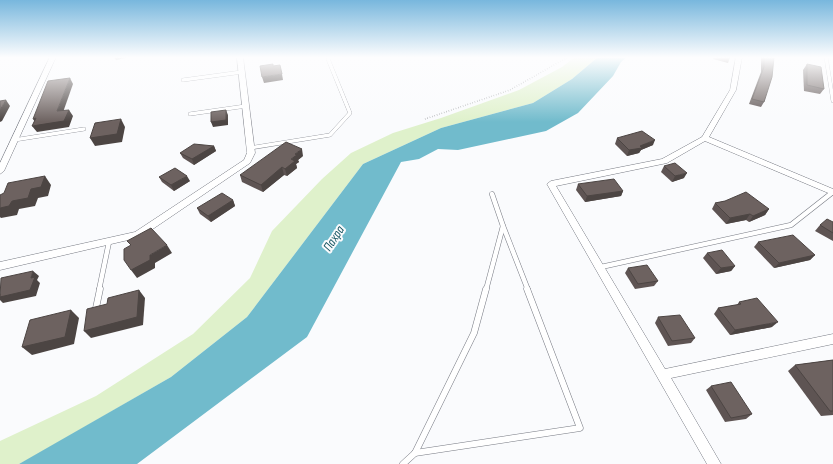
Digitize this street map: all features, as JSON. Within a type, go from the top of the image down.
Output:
[{"type":"street","points":[[0,171],[43,79]]},
{"type":"street","points":[[0,266],[138,235],[247,161],[250,148],[243,79]]},
{"type":"street","points":[[714,464],[661,375],[601,267],[551,184],[664,161],[705,138],[733,90],[735,79]]},
{"type":"street","points":[[705,138],[833,192]]},
{"type":"street","points":[[661,375],[833,339]]},
{"type":"lane","points":[[183,80],[193,79]]},
{"type":"lane","points":[[250,148],[330,135],[350,113],[336,79]]},
{"type":"lane","points":[[829,79],[833,101]]},
{"type":"lane","points":[[190,114],[246,106]]},
{"type":"lane","points":[[14,140],[84,130]]},
{"type":"lane","points":[[601,267],[791,225],[833,192]]},
{"type":"lane","points":[[415,453],[580,428],[492,194]]},
{"type":"lane","points":[[403,464],[415,453],[474,333],[503,226]]},
{"type":"lane","points":[[96,308],[109,242]]},
{"type":"path","points":[[425,119],[510,90],[530,79]]},
{"type":"green space","points":[[540,79],[572,79],[533,103],[441,128],[363,164],[247,317],[171,377],[29,459],[19,464],[0,464],[0,441],[96,396],[193,334],[250,278],[272,231],[322,179],[351,153],[393,133],[441,118],[519,90]]},
{"type":"water","name":"Пахра","points":[[572,79],[610,79],[578,113],[546,131],[458,150],[438,149],[419,159],[401,162],[307,337],[137,464],[19,464],[171,377],[247,317],[363,164],[441,128],[533,103]]},
{"type":"building","points":[[70,79],[57,111],[69,110],[64,121],[32,126],[36,118],[33,119],[48,81]]},
{"type":"building","points":[[760,79],[771,79],[764,102],[752,99]]},
{"type":"building","points":[[807,79],[823,79],[824,89],[807,85]]},
{"type":"building","points":[[6,100],[0,110],[0,101]]},
{"type":"building","points":[[226,110],[226,120],[211,122],[211,112]]},
{"type":"building","points":[[121,119],[117,134],[90,138],[95,123]]},
{"type":"building","points":[[642,131],[655,140],[640,146],[642,148],[629,150],[617,138]]},
{"type":"building","points":[[286,142],[302,149],[291,159],[295,161],[285,169],[282,167],[261,185],[240,175]]},
{"type":"building","points":[[194,144],[214,146],[192,159],[180,153]]},
{"type":"building","points":[[675,163],[687,173],[675,176],[664,166]]},
{"type":"building","points":[[175,168],[187,176],[171,185],[159,177]]},
{"type":"building","points":[[45,176],[41,187],[31,189],[28,198],[12,201],[9,206],[0,208],[0,195],[4,193],[8,183]]},
{"type":"building","points":[[614,179],[623,191],[587,196],[578,184]]},
{"type":"building","points":[[746,192],[769,209],[753,216],[750,214],[730,218],[715,203],[725,201]]},
{"type":"building","points":[[222,193],[233,200],[208,216],[197,208]]},
{"type":"building","points":[[827,219],[833,222],[833,233],[820,225]]},
{"type":"building","points":[[151,228],[167,245],[150,255],[150,260],[131,270],[124,260],[124,249],[131,245],[127,241]]},
{"type":"building","points":[[793,235],[815,255],[779,263],[758,242]]},
{"type":"building","points":[[722,250],[735,266],[721,268],[707,253]]},
{"type":"building","points":[[647,265],[658,281],[638,284],[628,268]]},
{"type":"building","points":[[33,271],[31,278],[35,277],[30,290],[0,297],[1,278]]},
{"type":"building","points":[[139,290],[137,317],[84,331],[87,309],[107,304],[108,298]]},
{"type":"building","points":[[757,298],[778,322],[735,330],[718,308],[741,304],[739,302]]},
{"type":"building","points":[[71,310],[65,337],[22,347],[30,320]]},
{"type":"building","points":[[680,315],[695,338],[672,341],[658,317]]},
{"type":"building","points":[[833,360],[833,411],[830,411],[795,365]]},
{"type":"building","points":[[731,382],[752,414],[731,418],[711,386]]}]
